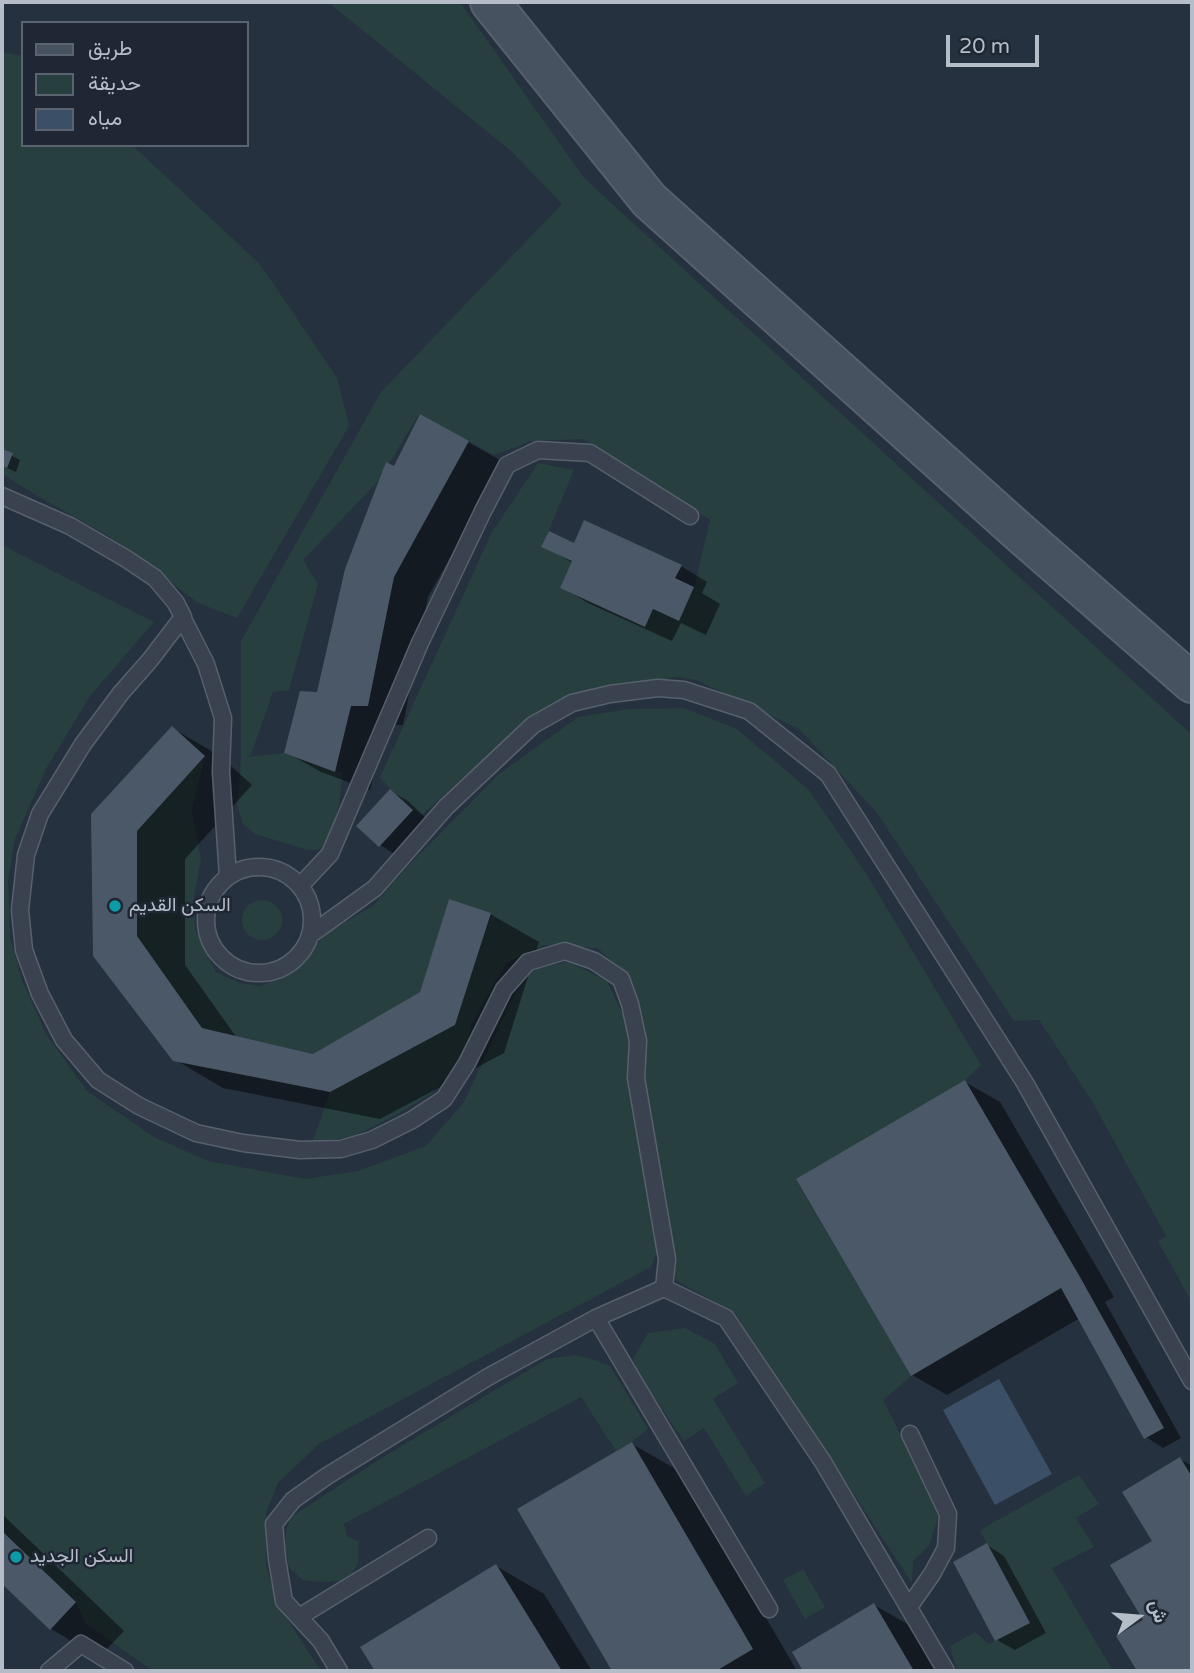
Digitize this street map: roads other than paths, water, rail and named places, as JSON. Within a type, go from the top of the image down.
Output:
[{"type":"main road","points":[[490,2],[649,200],[1019,532],[1192,683]]},
{"type":"lane","points":[[300,886],[330,854],[420,643],[507,465],[538,450],[590,453],[690,516]]},
{"type":"lane","points":[[2,496],[70,526],[125,558],[155,578],[176,603],[206,664],[223,718],[221,772],[228,877]]},
{"type":"lane","points":[[182,617],[83,744],[40,814],[26,855],[20,910],[24,950],[40,994],[64,1040],[98,1080],[139,1106],[196,1133],[243,1143],[300,1150],[341,1149],[372,1140],[412,1120],[444,1099],[467,1063],[504,989],[528,962],[565,951],[594,961],[621,979],[638,1041],[636,1078],[667,1259],[664,1288]]},
{"type":"lane","points":[[310,935],[375,888],[446,807],[533,725],[572,703],[610,694],[659,688],[684,690],[749,711],[828,774],[1026,1083],[1192,1381]]},
{"type":"lane","points":[[258,866],[288,875],[300,886],[309,900],[313,918],[310,935],[302,952],[289,965],[272,972],[254,973],[236,969],[221,958],[211,943],[206,925],[207,907],[215,890],[228,877],[258,866]]},
{"type":"lane","points":[[339,1671],[321,1641],[284,1601],[274,1524],[293,1500],[327,1476],[488,1377],[596,1318],[664,1288],[726,1318],[823,1462],[946,1671]]},
{"type":"lane","points":[[596,1318],[769,1609]]},
{"type":"lane","points":[[909,1607],[946,1548],[948,1514],[910,1434]]},
{"type":"lane","points":[[299,1617],[428,1538]]},
{"type":"lane","points":[[49,1671],[81,1644],[125,1671]]},
{"type":"water","points":[[999,1379],[1052,1474],[995,1505],[943,1410]]},
{"type":"place","name":"السكن القديم","points":[[115,906]]},
{"type":"place","name":"السكن الجديد","points":[[16,1557]]}]
